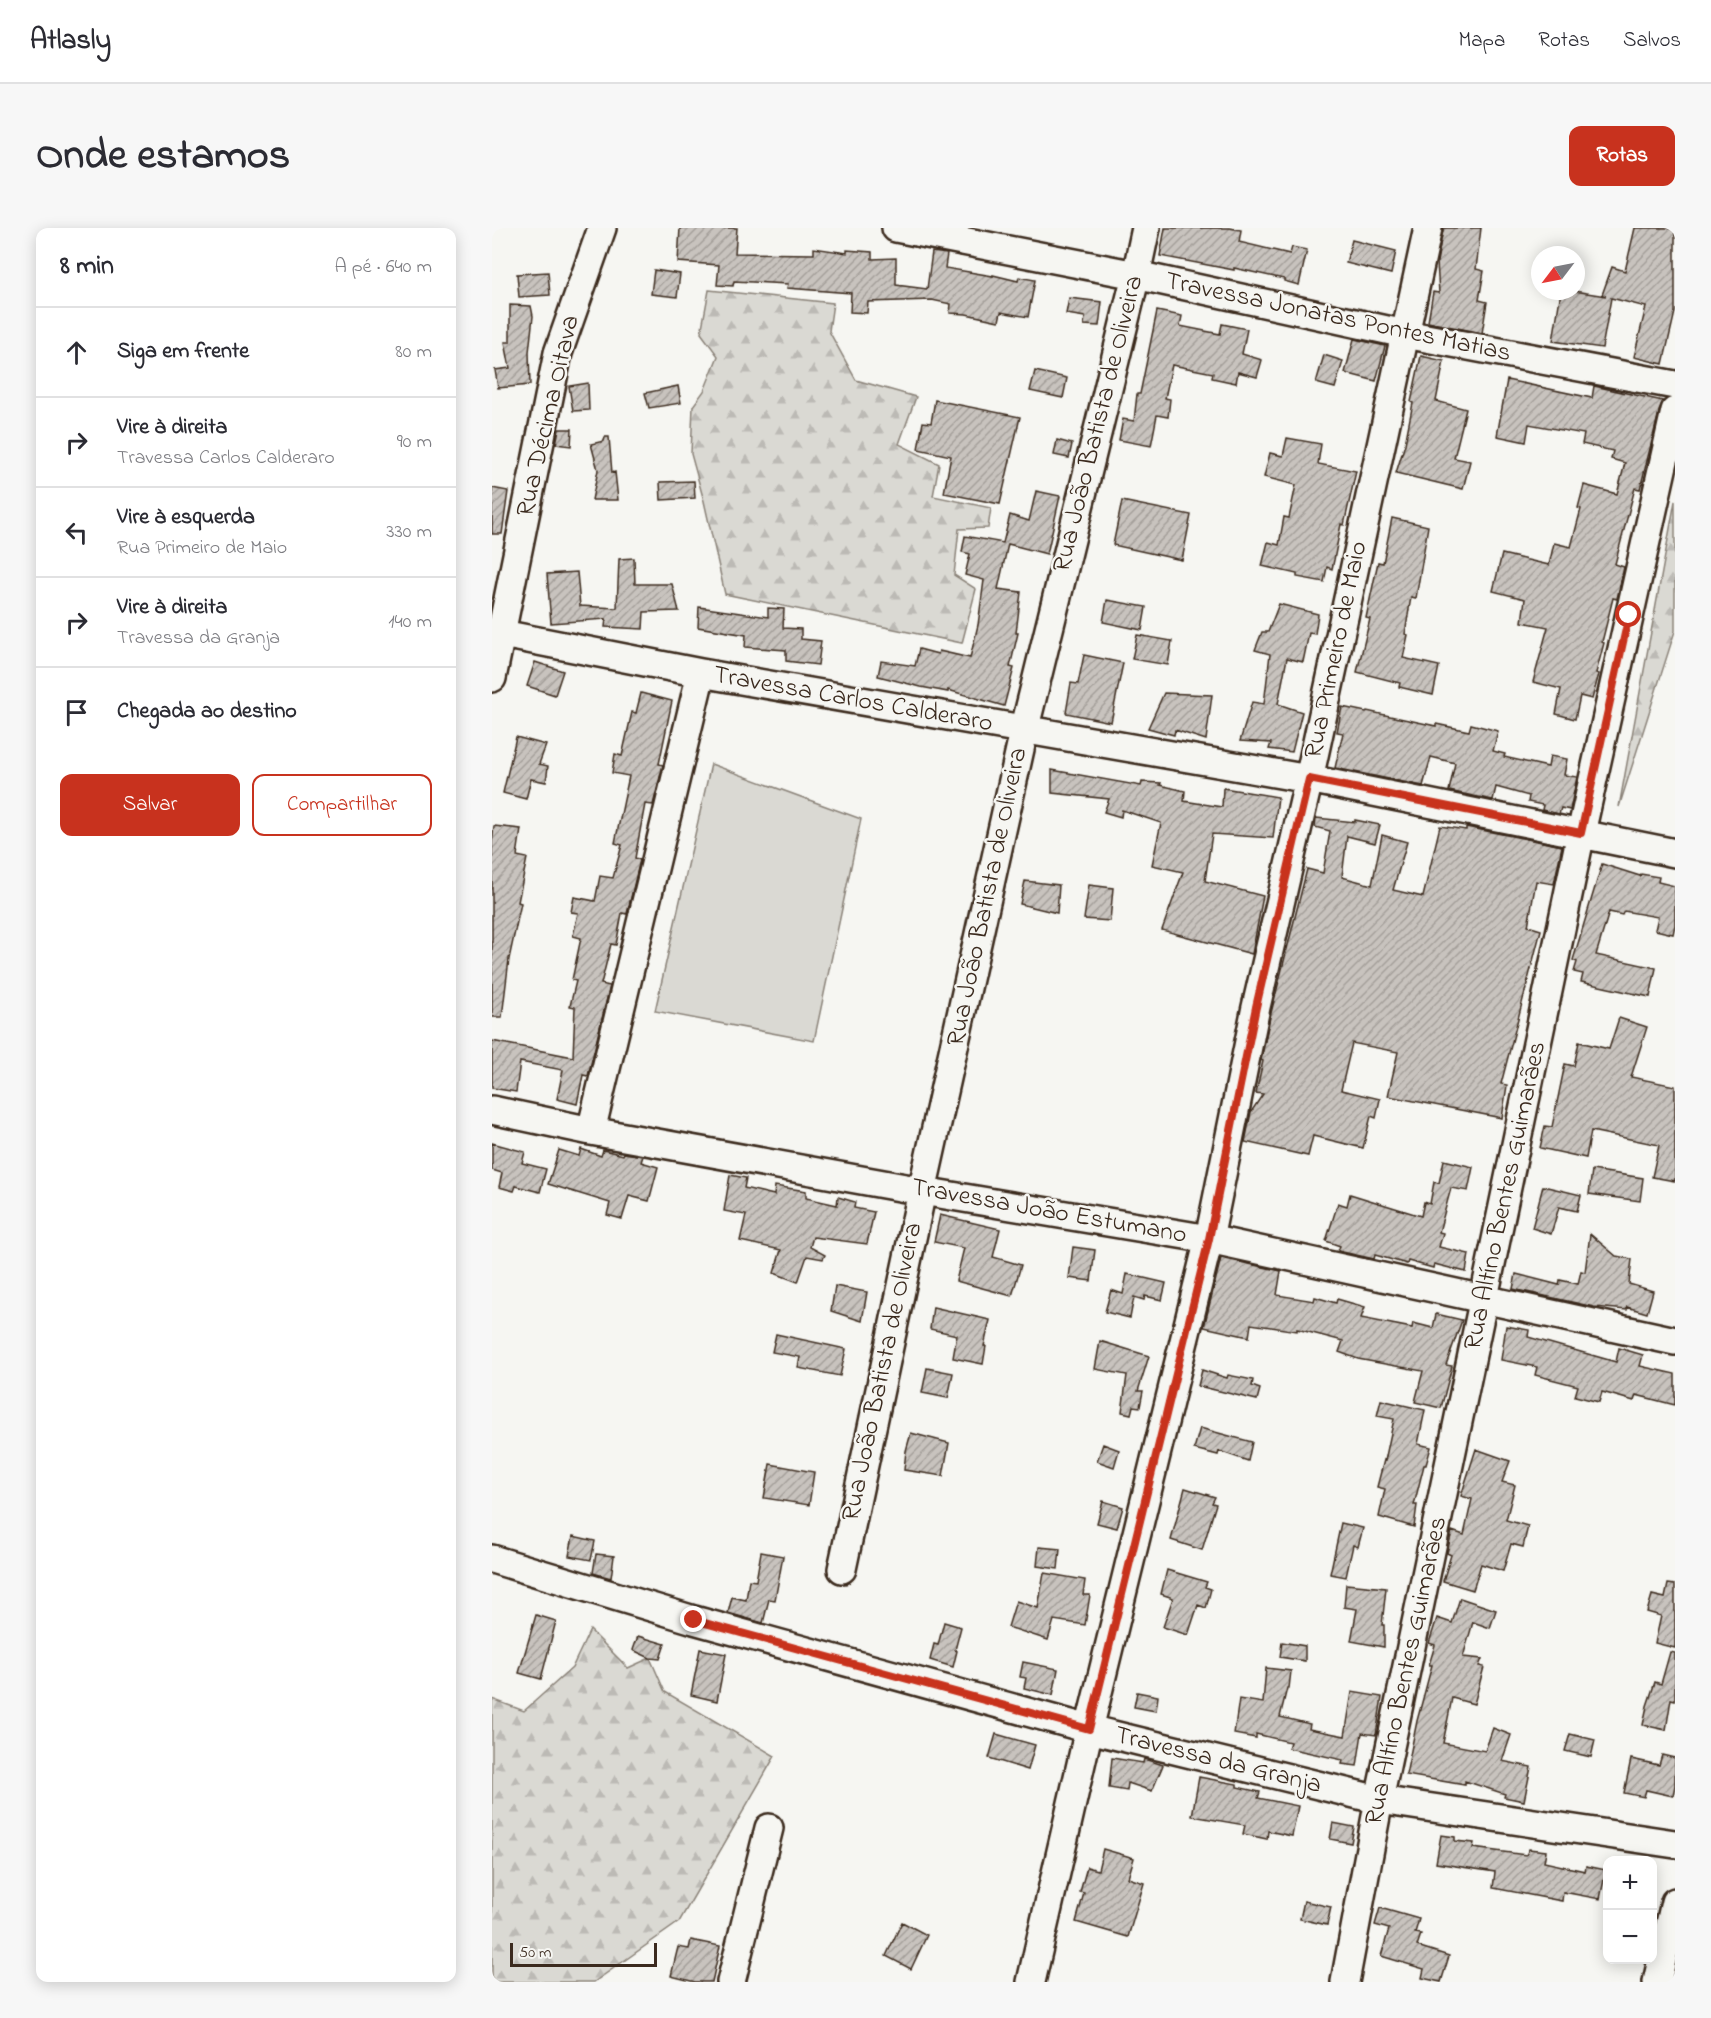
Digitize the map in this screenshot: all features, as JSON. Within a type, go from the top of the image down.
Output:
[{"type":"street","name":"Rua Décima Oitava","points":[[492,678],[497,633],[558,352],[602,228]]},
{"type":"street","name":"Travessa Jonatas Pontes Matias","points":[[896,228],[1136,275],[1405,334],[1675,385]]},
{"type":"street","name":"Rua João Batista de Oliveira","points":[[842,1569],[922,1191],[1024,731],[1146,228]]},
{"type":"street","name":"Rua Primeiro de Maio","points":[[1031,1982],[1089,1729],[1209,1239],[1256,1007],[1309,779],[1428,228]]},
{"type":"street","name":"Rua Altíno Bentes Guimarães","points":[[1345,1982],[1379,1800],[1581,833],[1675,411]]},
{"type":"street","name":"Travessa Carlos Calderaro","points":[[497,633],[701,673],[1309,779],[1675,853]]},
{"type":"street","points":[[591,1131],[701,673]]},
{"type":"street","name":"Travessa João Estumano","points":[[492,1110],[591,1131],[922,1191],[1209,1239],[1675,1341]]},
{"type":"street","name":"Travessa da Granja","points":[[492,1559],[694,1620],[1089,1729],[1379,1800],[1675,1844]]},
{"type":"street","points":[[731,1982],[769,1828]]},
{"type":"street","points":[[1656,1982],[1675,1902]]},
{"type":"green space","points":[[709,290],[833,303],[829,331],[856,380],[916,397],[899,444],[939,464],[933,496],[991,508],[988,528],[959,529],[954,575],[976,589],[962,643],[725,594],[691,454],[693,406],[704,391],[718,356],[701,333]]},
{"type":"green space","points":[[1675,501],[1675,631],[1619,807]]},
{"type":"green space","points":[[711,764],[861,819],[814,1041],[655,1011]]},
{"type":"green space","points":[[590,1630],[628,1668],[650,1658],[665,1692],[775,1756],[679,1922],[594,1982],[492,1982],[492,1699],[524,1711],[572,1668]]},
{"type":"building","points":[[680,228],[737,228],[735,253],[814,254],[814,248],[847,253],[847,250],[872,252],[872,259],[896,258],[896,285],[927,289],[932,252],[947,254],[945,268],[1018,281],[1019,277],[1035,280],[1028,317],[1001,312],[999,321],[950,313],[951,304],[932,300],[868,302],[867,313],[850,312],[851,293],[787,288],[788,284],[734,281],[733,286],[717,285],[719,265],[678,262]]},
{"type":"building","points":[[1165,228],[1229,228],[1241,230],[1239,242],[1290,254],[1292,247],[1307,250],[1299,285],[1284,281],[1284,279],[1234,268],[1234,270],[1160,256]]},
{"type":"building","points":[[1443,228],[1481,228],[1476,269],[1484,271],[1479,300],[1487,302],[1482,333],[1428,322],[1433,292],[1439,293],[1437,262]]},
{"type":"building","points":[[1635,228],[1675,228],[1675,312],[1663,364],[1634,357],[1646,307],[1611,298],[1602,348],[1553,341],[1560,300],[1585,300],[1585,293],[1606,296],[1602,295],[1612,267],[1625,271]]},
{"type":"building","points":[[1352,240],[1396,251],[1391,274],[1346,263]]},
{"type":"building","points":[[654,270],[680,274],[677,297],[651,294]]},
{"type":"building","points":[[548,272],[550,295],[519,297],[517,274]]},
{"type":"building","points":[[1069,298],[1102,302],[1099,326],[1084,325],[1085,317],[1066,314]]},
{"type":"building","points":[[510,305],[531,306],[533,316],[529,352],[530,385],[498,388],[495,370],[510,368],[505,342],[510,342]]},
{"type":"building","points":[[1157,311],[1182,316],[1180,326],[1220,334],[1222,324],[1247,329],[1242,354],[1262,360],[1257,377],[1238,372],[1236,383],[1212,378],[1213,373],[1172,365],[1165,398],[1170,399],[1168,417],[1157,415],[1151,446],[1119,440],[1123,419],[1134,421],[1137,394],[1140,394]]},
{"type":"building","points":[[1354,339],[1385,346],[1376,381],[1345,373]]},
{"type":"building","points":[[1324,355],[1343,361],[1335,388],[1316,383]]},
{"type":"building","points":[[1421,356],[1444,361],[1436,401],[1466,409],[1454,458],[1470,461],[1463,489],[1396,473],[1405,444]]},
{"type":"building","points":[[1035,371],[1067,378],[1063,398],[1030,391]]},
{"type":"building","points":[[1507,380],[1592,398],[1594,386],[1663,401],[1640,489],[1635,488],[1615,564],[1624,567],[1617,599],[1613,598],[1602,642],[1604,643],[1596,673],[1599,674],[1592,699],[1580,696],[1575,719],[1556,714],[1561,689],[1533,682],[1548,627],[1522,622],[1525,599],[1493,591],[1502,554],[1549,565],[1554,543],[1571,547],[1581,509],[1578,508],[1584,485],[1617,494],[1625,463],[1611,459],[1613,451],[1582,444],[1584,434],[1529,424],[1526,442],[1497,436]]},
{"type":"building","points":[[588,383],[589,410],[573,411],[569,386]]},
{"type":"building","points":[[678,386],[681,403],[649,408],[645,393]]},
{"type":"building","points":[[935,400],[1020,417],[1000,504],[944,493],[951,456],[918,449],[923,422],[931,423]]},
{"type":"building","points":[[559,429],[572,429],[571,446],[556,444]]},
{"type":"building","points":[[605,437],[609,437],[612,473],[615,472],[618,500],[592,500],[598,470],[591,444],[604,441]]},
{"type":"building","points":[[1287,438],[1321,444],[1318,464],[1356,471],[1344,525],[1341,524],[1332,569],[1327,567],[1324,582],[1297,577],[1297,574],[1262,566],[1268,542],[1279,545],[1284,517],[1289,518],[1296,485],[1264,477],[1270,453],[1283,456]]},
{"type":"building","points":[[1057,440],[1072,444],[1069,458],[1054,455]]},
{"type":"building","points":[[694,481],[695,498],[661,500],[660,482]]},
{"type":"building","points":[[492,488],[508,491],[502,534],[492,534]]},
{"type":"building","points":[[1036,491],[1060,496],[1047,554],[1008,544],[998,589],[1021,592],[1016,633],[1018,633],[1010,667],[1014,668],[1004,706],[948,690],[948,692],[921,687],[878,676],[881,661],[915,666],[919,649],[970,658],[978,625],[984,580],[965,575],[970,554],[962,552],[965,536],[1003,543],[1010,515],[1029,521]]},
{"type":"building","points":[[1122,501],[1191,515],[1182,560],[1113,545]]},
{"type":"building","points":[[1392,518],[1428,526],[1416,598],[1411,597],[1405,634],[1408,635],[1403,658],[1439,666],[1433,695],[1399,687],[1400,683],[1357,672],[1370,619],[1366,618],[1378,562],[1383,563]]},
{"type":"building","points":[[634,558],[635,584],[672,584],[679,611],[644,612],[643,629],[605,627],[606,619],[551,623],[547,574],[577,572],[580,606],[617,608],[619,559]]},
{"type":"building","points":[[1107,600],[1146,607],[1142,630],[1103,622]]},
{"type":"building","points":[[1279,604],[1318,614],[1315,634],[1309,633],[1303,662],[1287,658],[1278,704],[1302,712],[1292,752],[1269,749],[1271,743],[1240,741],[1252,702],[1264,704],[1270,654],[1255,650],[1262,632],[1268,632]]},
{"type":"building","points":[[699,607],[768,617],[768,608],[784,609],[783,628],[801,629],[801,639],[821,641],[818,665],[786,661],[786,650],[745,647],[746,635],[698,627]]},
{"type":"building","points":[[1137,635],[1172,641],[1168,665],[1132,659]]},
{"type":"building","points":[[1084,655],[1123,663],[1111,722],[1066,713],[1071,683],[1078,684]]},
{"type":"building","points":[[535,662],[563,671],[555,695],[527,686]]},
{"type":"building","points":[[641,693],[672,701],[659,764],[663,765],[653,805],[645,804],[635,858],[640,860],[627,914],[622,913],[616,945],[611,944],[601,984],[610,986],[588,1076],[583,1075],[577,1104],[557,1099],[563,1070],[520,1062],[516,1092],[492,1088],[492,1041],[573,1057],[575,1007],[570,1006],[576,981],[572,980],[581,938],[573,936],[578,913],[571,912],[574,897],[595,901],[600,876],[613,878],[622,845],[615,843],[629,776],[612,773],[615,754],[622,756],[632,712],[636,713]]},
{"type":"building","points":[[1164,693],[1212,695],[1206,740],[1175,730],[1174,735],[1148,728]]},
{"type":"building","points":[[1342,707],[1469,731],[1471,724],[1498,731],[1493,751],[1505,754],[1504,757],[1548,767],[1550,756],[1567,759],[1564,775],[1577,777],[1570,810],[1561,808],[1559,814],[1542,810],[1543,805],[1528,802],[1529,796],[1496,787],[1493,800],[1449,791],[1455,763],[1431,757],[1423,786],[1335,768],[1343,733],[1337,732]]},
{"type":"building","points":[[516,737],[546,745],[539,764],[548,766],[546,782],[531,779],[526,799],[503,793]]},
{"type":"building","points":[[1052,770],[1141,786],[1142,782],[1161,783],[1160,785],[1185,791],[1184,801],[1222,807],[1223,788],[1278,797],[1273,838],[1212,834],[1205,881],[1263,896],[1252,954],[1162,930],[1183,872],[1152,865],[1161,823],[1122,810],[1121,817],[1104,812],[1109,799],[1052,793]]},
{"type":"building","points":[[1316,818],[1355,822],[1355,820],[1380,825],[1375,843],[1347,836],[1342,877],[1372,885],[1382,835],[1407,842],[1393,890],[1423,897],[1440,826],[1466,830],[1466,827],[1562,846],[1554,884],[1536,881],[1528,926],[1541,930],[1501,1084],[1507,1085],[1502,1118],[1388,1096],[1398,1052],[1352,1043],[1341,1090],[1380,1099],[1376,1118],[1371,1116],[1363,1148],[1313,1136],[1308,1156],[1245,1142],[1251,1112],[1263,1094],[1256,1093],[1263,1061],[1261,1060],[1307,869],[1323,873],[1330,831],[1315,827]]},
{"type":"building","points":[[494,826],[521,829],[517,856],[527,858],[518,902],[521,903],[509,959],[502,1017],[492,1017],[492,842]]},
{"type":"building","points":[[1602,864],[1640,876],[1641,874],[1659,877],[1658,882],[1675,886],[1673,934],[1655,930],[1658,917],[1624,911],[1622,915],[1609,912],[1596,955],[1656,968],[1650,997],[1581,982],[1583,974],[1574,972],[1577,962],[1573,960]]},
{"type":"building","points":[[1025,881],[1059,885],[1057,913],[1020,904]]},
{"type":"building","points":[[1089,885],[1113,888],[1110,921],[1084,919]]},
{"type":"building","points":[[1619,1018],[1647,1027],[1631,1077],[1675,1086],[1675,1181],[1652,1177],[1659,1145],[1591,1131],[1586,1158],[1540,1148],[1545,1126],[1552,1127],[1565,1064],[1574,1066],[1579,1042],[1609,1049]]},
{"type":"building","points":[[492,1143],[525,1152],[522,1163],[546,1169],[540,1192],[516,1186],[514,1191],[499,1187],[502,1173],[492,1170]]},
{"type":"building","points":[[581,1149],[601,1156],[603,1150],[623,1155],[624,1153],[643,1156],[641,1162],[658,1167],[649,1201],[629,1196],[622,1219],[607,1215],[610,1203],[548,1184],[559,1150],[579,1156]]},
{"type":"building","points":[[1444,1160],[1473,1167],[1468,1191],[1451,1188],[1439,1232],[1443,1233],[1439,1247],[1469,1254],[1466,1272],[1434,1264],[1433,1268],[1408,1261],[1407,1264],[1375,1255],[1374,1259],[1338,1251],[1340,1246],[1326,1241],[1338,1203],[1347,1206],[1350,1194],[1421,1216],[1424,1202],[1430,1204],[1434,1182],[1439,1183]]},
{"type":"building","points":[[1592,1170],[1643,1178],[1640,1201],[1589,1194]]},
{"type":"building","points":[[730,1175],[746,1178],[744,1188],[774,1195],[775,1186],[806,1191],[806,1198],[837,1205],[838,1197],[855,1202],[854,1208],[874,1212],[867,1244],[813,1237],[810,1247],[825,1255],[823,1259],[807,1256],[798,1282],[774,1273],[781,1250],[740,1241],[746,1215],[724,1211]]},
{"type":"building","points":[[1543,1186],[1581,1195],[1577,1211],[1559,1207],[1551,1234],[1532,1228]]},
{"type":"building","points":[[940,1215],[1000,1229],[993,1257],[1021,1265],[1012,1296],[956,1281],[964,1248],[934,1242]]},
{"type":"building","points":[[1590,1234],[1616,1256],[1632,1259],[1629,1284],[1653,1291],[1647,1313],[1627,1307],[1627,1310],[1594,1307],[1513,1289],[1516,1274],[1559,1285],[1560,1280],[1578,1284],[1581,1271],[1585,1272]]},
{"type":"building","points":[[1073,1247],[1095,1250],[1091,1281],[1069,1278]]},
{"type":"building","points":[[1221,1258],[1281,1271],[1277,1295],[1314,1301],[1315,1297],[1336,1303],[1337,1299],[1365,1307],[1361,1318],[1412,1328],[1413,1323],[1433,1328],[1436,1314],[1462,1320],[1446,1365],[1452,1366],[1441,1408],[1415,1402],[1423,1371],[1358,1359],[1339,1352],[1343,1341],[1297,1329],[1297,1331],[1251,1324],[1249,1337],[1204,1327]]},
{"type":"building","points":[[1127,1274],[1166,1283],[1162,1300],[1145,1296],[1144,1300],[1134,1297],[1130,1318],[1105,1312],[1111,1290],[1123,1294]]},
{"type":"building","points":[[835,1286],[867,1292],[862,1321],[831,1311]]},
{"type":"building","points":[[933,1307],[990,1320],[984,1346],[986,1346],[983,1364],[953,1358],[957,1335],[930,1329]]},
{"type":"building","points":[[1506,1326],[1529,1330],[1528,1337],[1616,1362],[1619,1348],[1643,1355],[1640,1366],[1675,1374],[1675,1405],[1636,1395],[1634,1401],[1602,1392],[1599,1402],[1575,1396],[1578,1386],[1535,1375],[1537,1367],[1501,1360]]},
{"type":"building","points":[[776,1334],[846,1349],[840,1376],[798,1368],[800,1357],[772,1352]]},
{"type":"building","points":[[1100,1341],[1149,1356],[1138,1391],[1143,1391],[1140,1407],[1133,1406],[1131,1414],[1122,1412],[1127,1375],[1095,1369]]},
{"type":"building","points":[[927,1368],[953,1373],[948,1398],[922,1393]]},
{"type":"building","points":[[1202,1370],[1227,1378],[1228,1375],[1253,1380],[1252,1386],[1260,1389],[1257,1400],[1198,1386]]},
{"type":"building","points":[[1381,1400],[1425,1410],[1418,1444],[1431,1447],[1414,1505],[1417,1505],[1414,1527],[1379,1517],[1385,1489],[1377,1487],[1394,1419],[1377,1416]]},
{"type":"building","points":[[1200,1428],[1252,1442],[1248,1461],[1219,1451],[1218,1455],[1194,1449]]},
{"type":"building","points":[[911,1433],[949,1443],[943,1476],[904,1470]]},
{"type":"building","points":[[1103,1444],[1119,1450],[1114,1467],[1097,1461]]},
{"type":"building","points":[[1476,1449],[1510,1461],[1502,1482],[1515,1485],[1506,1520],[1528,1526],[1523,1547],[1511,1544],[1503,1571],[1481,1564],[1473,1590],[1443,1581],[1451,1555],[1447,1553],[1452,1531],[1464,1535],[1472,1499],[1461,1496]]},
{"type":"building","points":[[770,1464],[814,1472],[809,1505],[764,1498]]},
{"type":"building","points":[[1185,1488],[1215,1497],[1212,1503],[1216,1504],[1202,1550],[1171,1540]]},
{"type":"building","points":[[1103,1501],[1123,1507],[1117,1528],[1097,1523]]},
{"type":"building","points":[[1341,1523],[1363,1528],[1358,1547],[1353,1545],[1346,1577],[1330,1574]]},
{"type":"building","points":[[573,1536],[595,1541],[591,1560],[569,1556]]},
{"type":"building","points":[[1039,1547],[1060,1549],[1058,1569],[1037,1566]]},
{"type":"building","points":[[761,1552],[783,1556],[775,1600],[769,1599],[763,1623],[728,1613],[732,1597],[746,1600],[749,1580],[756,1581]]},
{"type":"building","points":[[596,1554],[614,1556],[611,1578],[593,1573]]},
{"type":"building","points":[[1167,1570],[1207,1582],[1205,1587],[1211,1589],[1206,1608],[1198,1605],[1188,1635],[1163,1627],[1173,1598],[1161,1594]]},
{"type":"building","points":[[1044,1573],[1085,1580],[1083,1595],[1090,1595],[1085,1625],[1054,1620],[1048,1640],[1008,1627],[1016,1601],[1038,1608]]},
{"type":"building","points":[[1346,1584],[1386,1588],[1382,1625],[1384,1625],[1384,1647],[1351,1641],[1357,1609],[1344,1607]]},
{"type":"building","points":[[1668,1584],[1675,1585],[1675,1648],[1655,1643],[1661,1616],[1647,1612],[1652,1595],[1665,1598]]},
{"type":"building","points":[[1460,1598],[1496,1610],[1490,1628],[1473,1622],[1463,1657],[1482,1659],[1479,1666],[1484,1667],[1474,1704],[1452,1698],[1443,1743],[1485,1751],[1493,1728],[1511,1735],[1502,1761],[1531,1767],[1524,1801],[1504,1797],[1505,1794],[1465,1781],[1465,1785],[1406,1775],[1432,1665],[1429,1665],[1435,1645],[1429,1643],[1437,1618],[1452,1623]]},
{"type":"building","points":[[536,1615],[556,1621],[541,1679],[519,1673]]},
{"type":"building","points":[[944,1622],[961,1627],[953,1667],[930,1660],[934,1644],[938,1645]]},
{"type":"building","points":[[638,1636],[665,1644],[660,1659],[650,1658],[633,1650]]},
{"type":"building","points":[[1282,1642],[1305,1646],[1305,1661],[1280,1657]]},
{"type":"building","points":[[700,1649],[726,1654],[717,1701],[691,1695]]},
{"type":"building","points":[[1670,1652],[1675,1653],[1675,1700],[1671,1699],[1666,1730],[1643,1725],[1655,1682],[1661,1684]]},
{"type":"building","points":[[1023,1662],[1058,1669],[1053,1695],[1024,1688],[1026,1678],[1020,1677]]},
{"type":"building","points":[[1266,1668],[1291,1671],[1289,1688],[1287,1688],[1280,1717],[1310,1724],[1309,1729],[1345,1736],[1352,1692],[1382,1697],[1376,1735],[1362,1733],[1357,1766],[1342,1764],[1343,1760],[1288,1748],[1290,1742],[1256,1734],[1256,1738],[1234,1734],[1239,1699],[1263,1703]]},
{"type":"building","points":[[1137,1692],[1158,1696],[1156,1711],[1134,1707]]},
{"type":"building","points":[[996,1734],[1035,1745],[1028,1770],[989,1758]]},
{"type":"building","points":[[1570,1734],[1595,1740],[1591,1757],[1565,1751]]},
{"type":"building","points":[[1662,1755],[1675,1758],[1673,1796],[1646,1790],[1644,1797],[1624,1793],[1631,1759],[1659,1765]]},
{"type":"building","points":[[1112,1758],[1143,1763],[1144,1759],[1163,1765],[1152,1791],[1128,1783],[1127,1791],[1109,1788]]},
{"type":"building","points":[[1199,1777],[1237,1784],[1237,1787],[1260,1792],[1258,1798],[1298,1806],[1292,1836],[1268,1831],[1267,1839],[1243,1834],[1245,1825],[1192,1816]]},
{"type":"building","points":[[1333,1823],[1354,1827],[1351,1843],[1330,1839]]},
{"type":"building","points":[[1441,1835],[1455,1837],[1455,1841],[1474,1843],[1473,1848],[1526,1855],[1529,1849],[1546,1851],[1544,1862],[1585,1871],[1586,1866],[1603,1869],[1603,1884],[1600,1899],[1563,1892],[1562,1901],[1493,1888],[1495,1872],[1436,1863]]},
{"type":"building","points":[[1103,1849],[1134,1858],[1128,1878],[1144,1883],[1128,1937],[1076,1922],[1084,1893],[1080,1892],[1087,1867],[1098,1870]]},
{"type":"building","points":[[1304,1901],[1331,1907],[1327,1925],[1300,1919]]},
{"type":"building","points":[[1380,1908],[1419,1919],[1415,1933],[1421,1934],[1417,1946],[1449,1956],[1441,1982],[1422,1978],[1424,1969],[1381,1956],[1389,1929],[1375,1925]]},
{"type":"building","points":[[902,1922],[927,1935],[911,1969],[886,1956]]},
{"type":"building","points":[[691,1940],[720,1946],[712,1982],[695,1982],[671,1976],[678,1947],[689,1949]]},
{"type":"route","points":[[694,1620],[1089,1729],[1209,1239],[1256,1007],[1309,779],[1581,833],[1629,615]]}]
